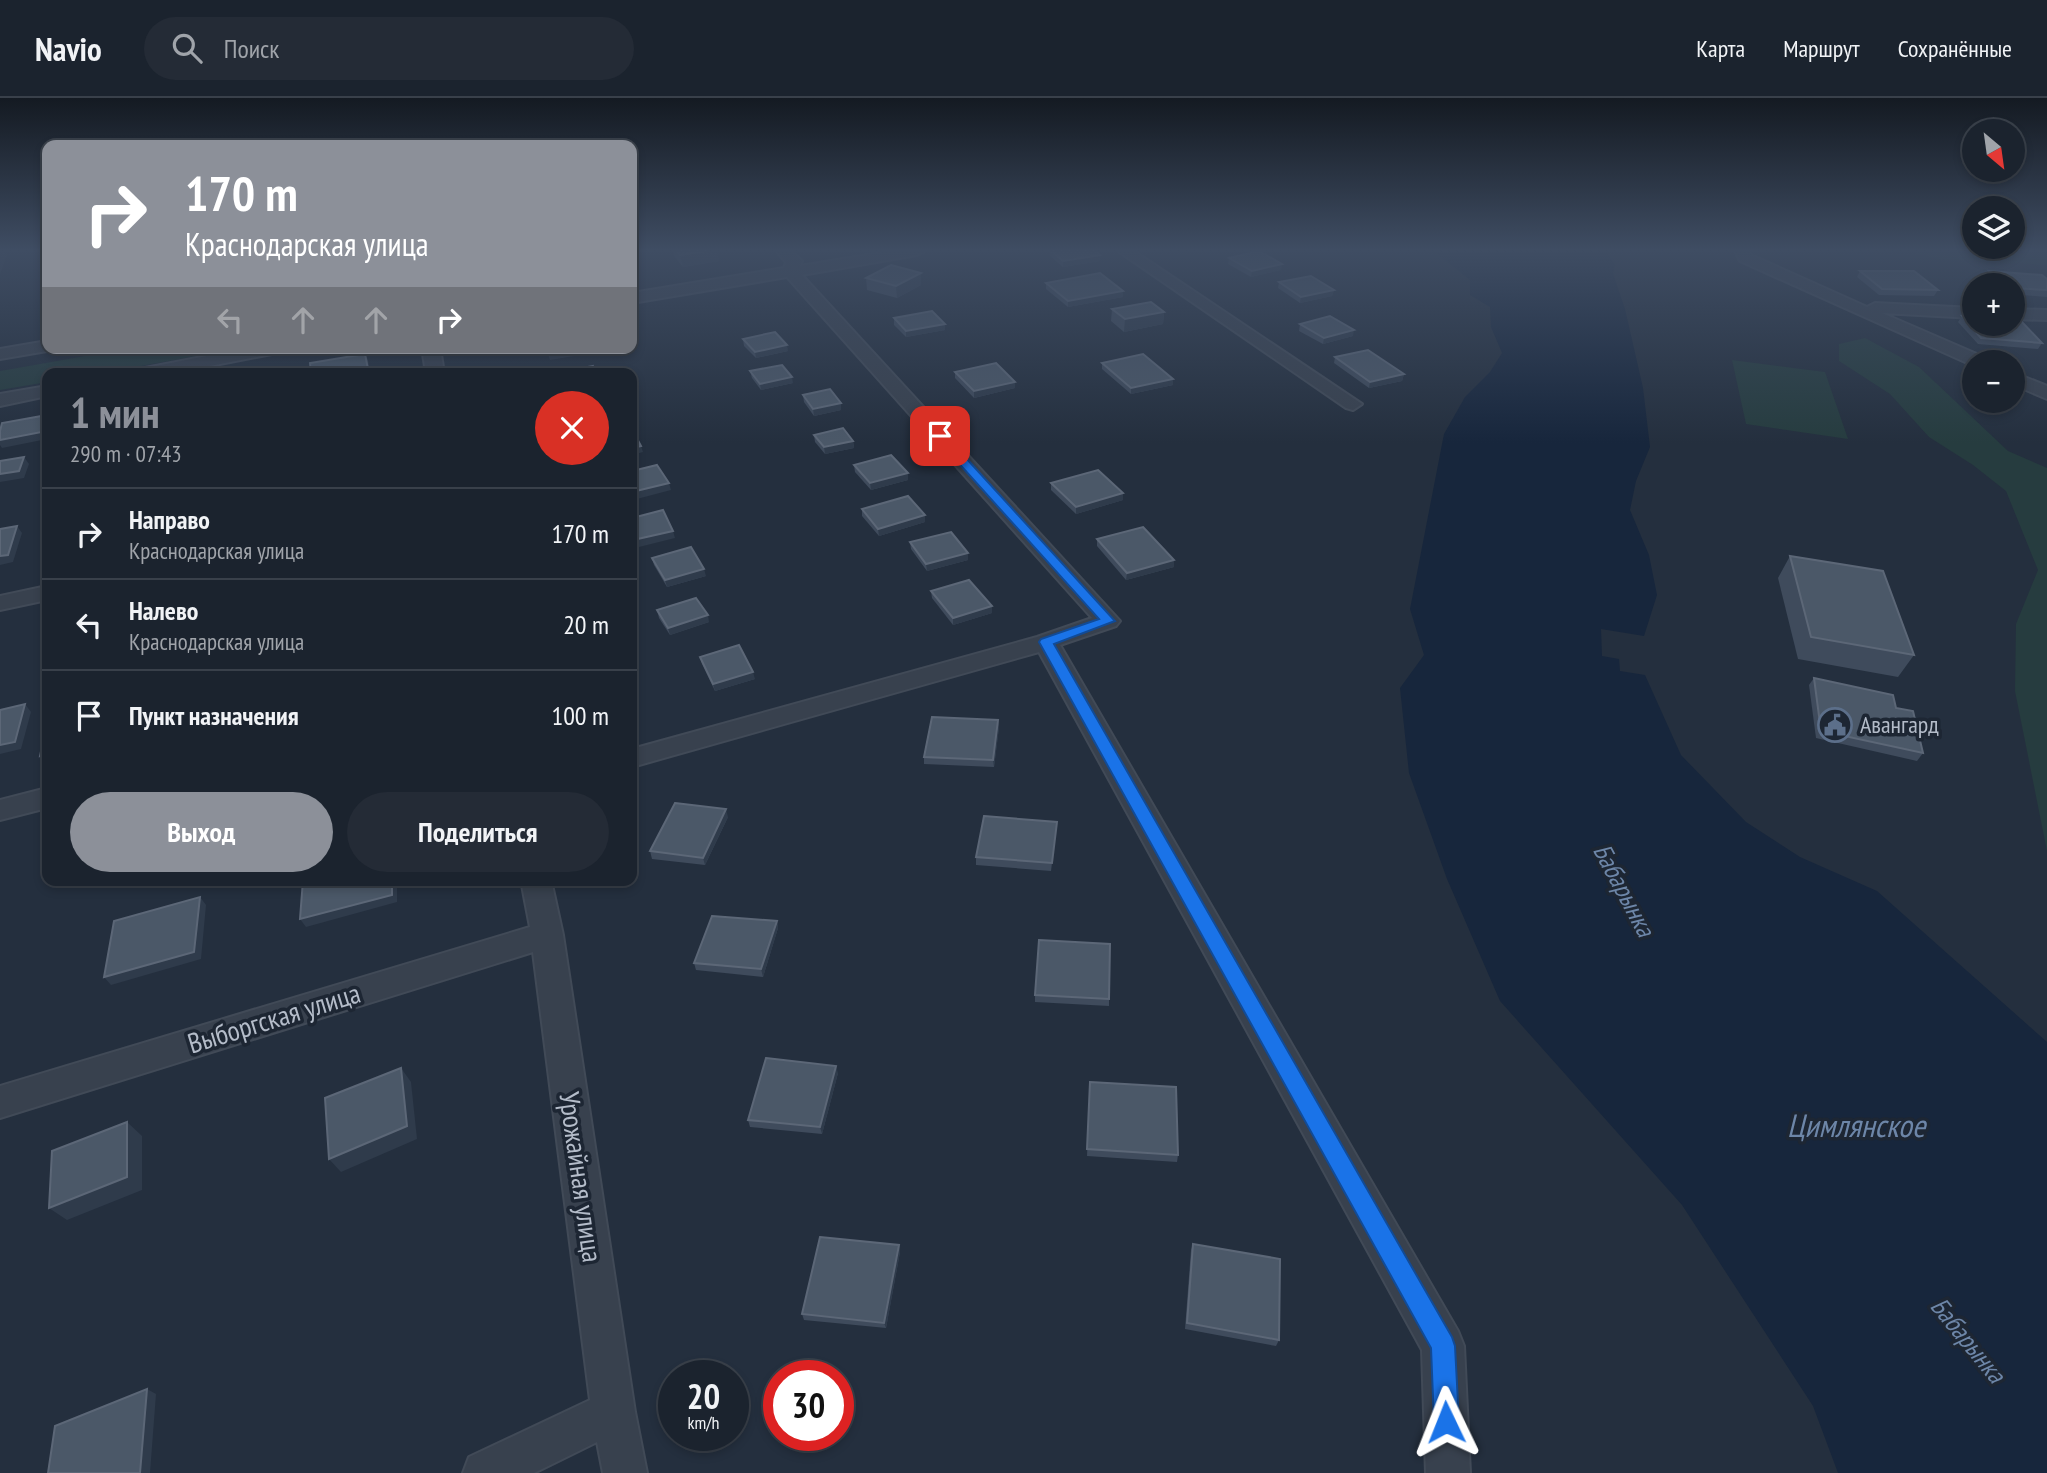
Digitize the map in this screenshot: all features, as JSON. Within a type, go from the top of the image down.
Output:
[{"type":"street","points":[[637,757],[1046,642],[1108,621],[835,315]]},
{"type":"street","points":[[1221,315],[1353,404]]},
{"type":"street","points":[[1876,315],[1962,354]]},
{"type":"street","points":[[0,354],[42,347]]},
{"type":"street","points":[[171,368],[245,354]]},
{"type":"street","points":[[2025,383],[2047,393]]},
{"type":"street","points":[[0,400],[42,392]]},
{"type":"street","points":[[0,603],[42,594]]},
{"type":"street","points":[[1046,642],[1443,1346],[1448,1473]]},
{"type":"street","points":[[0,810],[42,799]]},
{"type":"street","name":"Урожайная улица","points":[[537,886],[547,935],[613,1412],[625,1473]]},
{"type":"street","name":"Выборгская улица","points":[[0,1102],[547,935]]},
{"type":"street","points":[[485,1473],[613,1412]]},
{"type":"green space","points":[[1865,338],[1919,367],[1962,408],[1962,413],[1968,413],[2008,451],[2047,468],[2047,851],[2015,691],[2016,624],[2038,570],[2006,491],[1973,465],[1929,437],[1890,394],[1839,361],[1839,344]]},
{"type":"green space","points":[[97,354],[208,354],[129,368],[42,368],[42,383],[0,390],[0,371]]},
{"type":"green space","points":[[1732,360],[1825,372],[1848,439],[1746,424]]},
{"type":"water","name":"Цимлянское","points":[[1490,315],[1626,315],[1643,388],[1650,447],[1636,481],[1630,510],[1649,555],[1657,595],[1644,636],[1601,629],[1602,656],[1619,659],[1620,671],[1645,675],[1681,755],[1746,822],[1800,857],[1877,891],[2047,1042],[2047,1473],[1838,1473],[1813,1406],[1682,1205],[1500,1001],[1447,879],[1409,773],[1400,688],[1424,655],[1410,609],[1444,434],[1465,397],[1490,372],[1502,353],[1491,327]]},
{"type":"building","points":[[936,315],[945,324],[906,331],[894,318]]},
{"type":"building","points":[[1120,315],[1146,315],[1125,319]]},
{"type":"building","points":[[1330,316],[1354,330],[1324,338],[1300,324]]},
{"type":"building","points":[[2025,325],[2042,343],[1979,336],[2025,336]]},
{"type":"building","points":[[775,332],[787,345],[755,352],[743,339]]},
{"type":"building","points":[[1368,350],[1404,374],[1370,382],[1335,357]]},
{"type":"building","points":[[365,354],[368,368],[310,368],[310,363]]},
{"type":"building","points":[[1143,354],[1173,379],[1131,388],[1102,363]]},
{"type":"building","points":[[996,363],[1015,382],[974,391],[955,372]]},
{"type":"building","points":[[782,365],[792,377],[760,384],[750,371]]},
{"type":"building","points":[[830,389],[841,403],[813,409],[803,395]]},
{"type":"building","points":[[42,416],[42,432],[0,440],[2,423]]},
{"type":"building","points":[[843,428],[853,441],[824,447],[814,435]]},
{"type":"building","points":[[891,455],[908,473],[870,483],[854,465]]},
{"type":"building","points":[[24,457],[19,471],[0,474],[0,461]]},
{"type":"building","points":[[657,465],[669,483],[637,491],[637,470]]},
{"type":"building","points":[[1098,470],[1123,493],[1076,507],[1051,483]]},
{"type":"building","points":[[908,496],[925,515],[878,529],[862,509]]},
{"type":"building","points":[[663,510],[673,531],[637,539],[637,517]]},
{"type":"building","points":[[17,526],[8,555],[0,556],[0,529]]},
{"type":"building","points":[[1143,527],[1174,560],[1127,573],[1097,539]]},
{"type":"building","points":[[951,532],[968,553],[926,564],[910,542]]},
{"type":"building","points":[[691,547],[704,569],[665,580],[652,558]]},
{"type":"building","points":[[1790,556],[1883,571],[1914,655],[1811,637]]},
{"type":"building","points":[[969,580],[992,606],[953,618],[931,591]]},
{"type":"building","points":[[696,598],[708,615],[668,628],[657,610]]},
{"type":"building","points":[[739,645],[753,672],[713,684],[700,657]]},
{"type":"building","points":[[1814,678],[1893,695],[1896,708],[1913,711],[1923,753],[1821,731]]},
{"type":"building","points":[[25,704],[15,742],[0,745],[0,710]]},
{"type":"building","points":[[932,717],[998,720],[993,760],[924,757]]},
{"type":"building","points":[[675,803],[726,809],[703,858],[650,851]]},
{"type":"building","points":[[984,816],[1057,822],[1052,863],[976,857]]},
{"type":"building","points":[[303,886],[392,886],[392,895],[300,919]]},
{"type":"building","points":[[200,897],[194,952],[104,977],[114,921]]},
{"type":"building","points":[[712,916],[777,921],[761,969],[694,963]]},
{"type":"building","points":[[1039,940],[1110,944],[1109,999],[1035,995]]},
{"type":"building","points":[[766,1058],[836,1066],[820,1127],[748,1120]]},
{"type":"building","points":[[401,1068],[407,1126],[329,1159],[325,1098]]},
{"type":"building","points":[[1090,1082],[1176,1087],[1178,1155],[1087,1149]]},
{"type":"building","points":[[127,1122],[127,1177],[49,1208],[52,1151]]},
{"type":"building","points":[[820,1237],[899,1245],[884,1323],[802,1314]]},
{"type":"building","points":[[1193,1244],[1280,1259],[1279,1340],[1187,1323]]},
{"type":"building","points":[[147,1389],[140,1473],[48,1473],[55,1426]]},
{"type":"place","name":"Авангард","points":[[1835,725]]},
{"type":"route","points":[[940,436],[1108,621],[1046,642],[1443,1346],[1446,1422]]},
{"type":"water label","name":"Бабарынка","points":[[1624,890]]},
{"type":"water label","name":"Бабарынка","points":[[1968,1340]]}]
